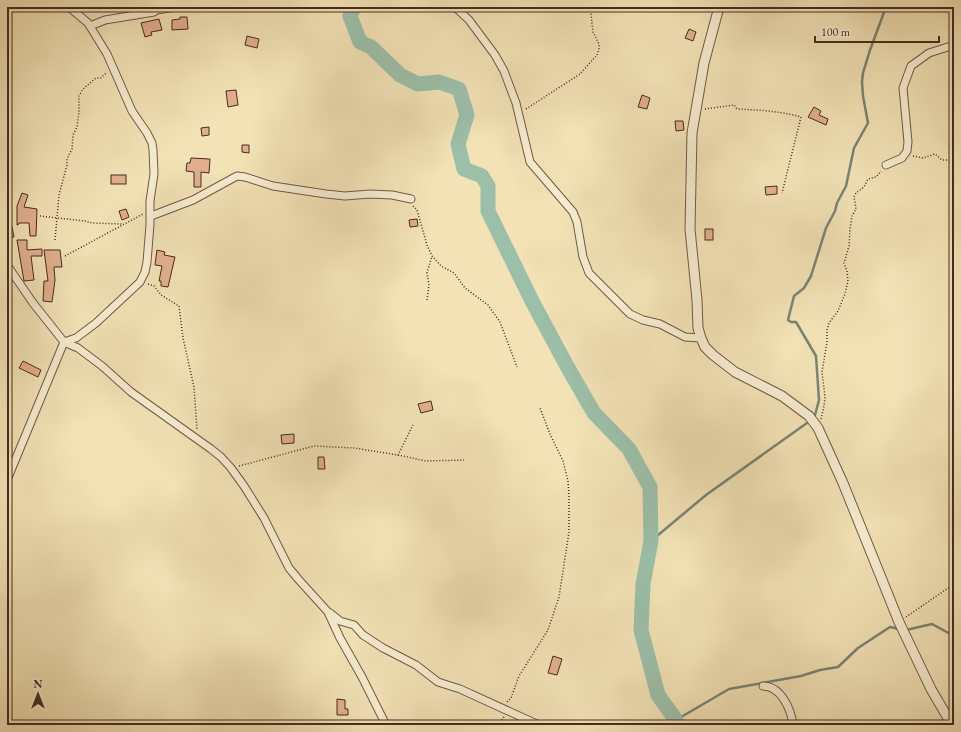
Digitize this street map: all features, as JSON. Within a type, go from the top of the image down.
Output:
[{"type":"street","points":[[7,480],[64,342],[76,338],[96,323],[140,282],[145,272],[147,262],[154,174],[152,143],[132,111],[113,66],[90,26],[69,7]]},
{"type":"street","points":[[455,7],[469,20],[495,55],[504,71],[516,103],[530,162],[573,212],[577,222],[583,257],[589,273],[630,314],[643,320],[660,324],[685,337],[700,338]]},
{"type":"street","points":[[720,7],[704,64],[692,133],[690,229],[700,338],[706,347],[735,372],[782,396],[809,416],[818,428],[899,622],[931,689],[952,725]]},
{"type":"street","points":[[90,26],[105,20],[156,9]]},
{"type":"street","points":[[886,165],[902,158],[907,151],[908,142],[903,88],[911,66],[929,52],[954,45]]},
{"type":"street","points":[[150,212],[193,200],[237,176],[273,186],[326,194],[345,196],[370,194],[392,195],[410,199]]},
{"type":"street","points":[[7,264],[33,303],[64,342],[84,352],[131,392],[222,457],[264,518],[290,568],[328,612],[340,621],[354,625],[363,635],[383,648],[416,665],[438,682],[460,689],[539,725]]},
{"type":"street","points":[[328,612],[386,725]]},
{"type":"street","points":[[763,686],[775,688],[781,694],[793,725]]},
{"type":"lane","points":[[156,9],[187,7]]},
{"type":"path","points":[[519,114],[580,74],[597,55],[599,50],[593,32],[590,7]]},
{"type":"path","points":[[55,240],[56,219],[61,184],[67,165],[67,159],[72,149],[73,135],[77,127],[80,112],[80,96],[90,83],[96,78],[101,78],[104,76],[113,66]]},
{"type":"path","points":[[696,109],[711,109],[734,105],[737,109],[776,113],[784,112],[801,117],[782,193]]},
{"type":"path","points":[[907,151],[911,156],[923,158],[935,154],[942,160],[951,160],[954,169]]},
{"type":"path","points":[[818,428],[825,397],[822,372],[828,342],[827,330],[829,323],[838,312],[848,281],[844,263],[849,246],[852,216],[856,209],[854,197],[868,179],[876,177],[880,174],[886,165]]},
{"type":"path","points":[[410,199],[412,205],[417,210],[427,245],[432,256],[441,266],[454,273],[465,288],[488,305],[500,322],[517,367]]},
{"type":"path","points":[[65,256],[122,224],[150,212]]},
{"type":"path","points":[[40,216],[56,219],[85,221],[92,224],[122,224]]},
{"type":"path","points":[[427,300],[429,285],[427,273],[432,256]]},
{"type":"path","points":[[140,282],[154,286],[162,295],[179,306],[194,387],[198,440]]},
{"type":"path","points":[[498,725],[504,716],[505,709],[511,698],[519,676],[548,630],[559,597],[569,532],[568,482],[563,461],[540,408]]},
{"type":"path","points":[[398,455],[413,425]]},
{"type":"path","points":[[231,468],[314,446],[354,448],[426,461],[464,460]]},
{"type":"path","points":[[899,622],[954,584]]},
{"type":"building","points":[[180,17],[187,17],[188,29],[172,30],[172,20],[180,19]]},
{"type":"building","points":[[159,19],[162,30],[151,32],[152,35],[145,37],[141,23]]},
{"type":"building","points":[[689,29],[696,32],[693,41],[685,38]]},
{"type":"building","points":[[247,36],[259,39],[257,48],[245,45]]},
{"type":"building","points":[[236,90],[238,105],[228,107],[226,91]]},
{"type":"building","points":[[642,95],[650,98],[647,109],[638,107]]},
{"type":"building","points":[[814,107],[821,111],[819,115],[828,119],[826,125],[808,117]]},
{"type":"building","points":[[675,121],[683,121],[684,130],[676,131]]},
{"type":"building","points":[[209,127],[209,135],[202,136],[201,128]]},
{"type":"building","points":[[242,145],[249,145],[249,153],[242,152]]},
{"type":"building","points":[[191,158],[210,159],[209,173],[201,172],[201,187],[194,187],[194,172],[186,171],[187,163],[190,163]]},
{"type":"building","points":[[111,175],[126,175],[126,184],[111,184]]},
{"type":"building","points":[[777,186],[777,194],[766,195],[765,187]]},
{"type":"building","points":[[22,193],[28,195],[24,207],[37,209],[36,236],[30,236],[29,223],[19,223],[17,225],[17,206]]},
{"type":"building","points":[[126,209],[129,217],[122,220],[119,211]]},
{"type":"building","points":[[7,217],[10,217],[14,237],[7,238]]},
{"type":"building","points":[[417,219],[418,226],[410,227],[409,220]]},
{"type":"building","points":[[705,229],[713,229],[713,240],[705,240]]},
{"type":"building","points":[[17,240],[27,240],[27,250],[42,249],[42,256],[31,256],[34,280],[24,281]]},
{"type":"building","points":[[44,250],[60,250],[62,267],[54,267],[55,280],[52,302],[43,301],[44,281],[48,281]]},
{"type":"building","points":[[157,250],[165,252],[164,255],[175,257],[168,287],[161,286],[161,281],[159,281],[162,266],[155,265]]},
{"type":"building","points":[[23,361],[41,370],[38,377],[19,368]]},
{"type":"building","points":[[431,401],[433,410],[421,413],[418,404]]},
{"type":"building","points":[[294,434],[294,443],[282,444],[281,435]]},
{"type":"building","points":[[318,457],[324,457],[325,469],[318,469]]},
{"type":"building","points":[[553,656],[562,659],[557,675],[548,673]]},
{"type":"building","points":[[337,699],[345,700],[345,709],[348,709],[348,715],[337,715]]},
{"type":"waterway","points":[[354,7],[350,16],[360,42],[371,47],[400,75],[418,84],[439,82],[459,89],[467,115],[458,144],[464,169],[482,176],[488,186],[488,211],[532,301],[568,368],[594,413],[629,449],[650,487],[651,541],[643,584],[641,630],[658,695],[676,720],[677,725]]},
{"type":"waterway","points":[[815,415],[819,400],[816,356],[796,322],[791,322],[788,320],[794,296],[804,288],[811,276],[826,228],[846,186],[854,148],[868,123],[863,96],[863,73],[886,7]]},
{"type":"waterway","points":[[651,541],[706,495],[807,423]]},
{"type":"waterway","points":[[906,630],[932,624],[954,636]]},
{"type":"waterway","points":[[676,720],[729,689],[801,676],[820,670],[838,667],[858,648],[890,627],[899,629]]}]
